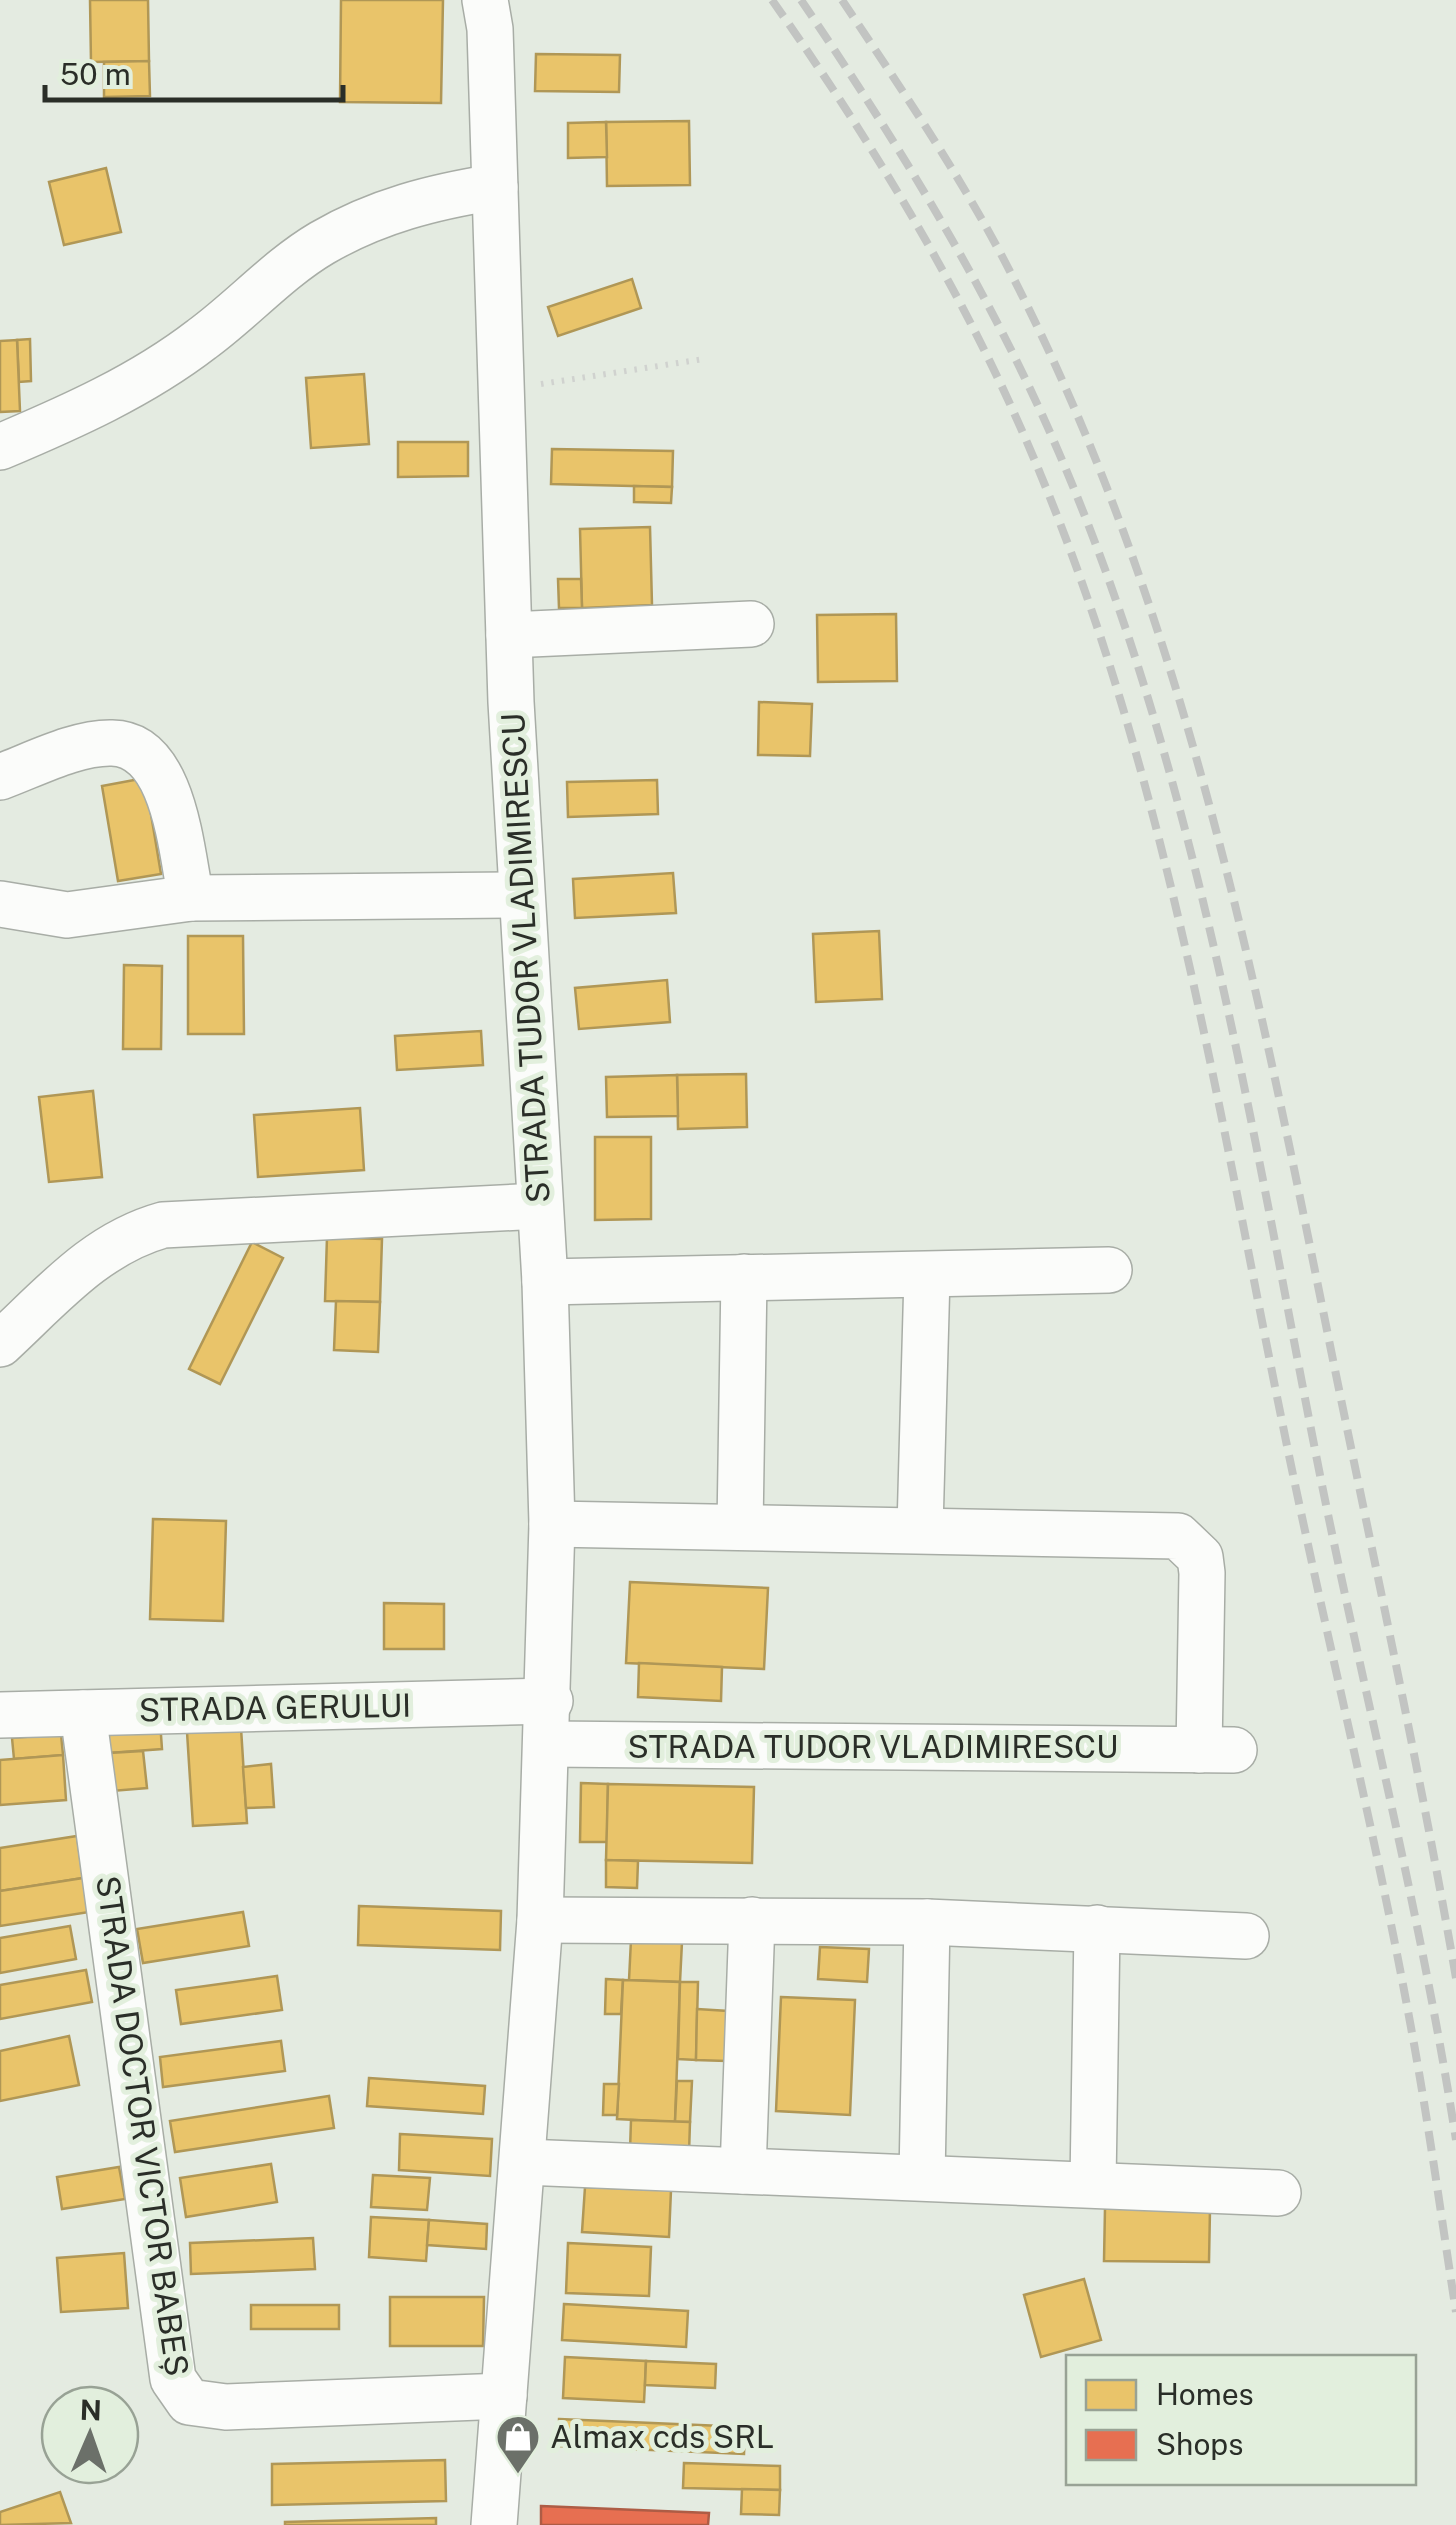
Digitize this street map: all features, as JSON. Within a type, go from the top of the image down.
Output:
[{"type":"street","name":"STRADA TUDOR VLADIMIRESCU","points":[[484,0],[490,29],[508,635],[544,1282],[552,1524],[540,1920],[494,2525]]},
{"type":"street","points":[[0,446],[74,416],[145,378],[202,339],[320,244],[423,198],[495,186]]},
{"type":"street","points":[[508,635],[750,624]]},
{"type":"street","points":[[0,777],[112,743],[138,750],[155,767],[170,796],[191,898]]},
{"type":"street","points":[[0,904],[67,915],[191,898],[521,895]]},
{"type":"street","points":[[0,1344],[97,1254],[132,1234],[163,1226],[540,1206]]},
{"type":"street","points":[[544,1282],[1109,1270]]},
{"type":"street","points":[[920,1528],[928,1276]]},
{"type":"street","points":[[740,1527],[744,1277]]},
{"type":"street","name":"STRADA TUDOR VLADIMIRESCU","points":[[548,1723],[1216,1750],[1202,1573],[1191,1544],[1178,1536],[920,1528],[552,1524]]},
{"type":"street","name":"STRADA DOCTOR VICTOR BABEȘ","points":[[83,1713],[174,2380],[190,2402],[226,2407],[504,2396]]},
{"type":"street","name":"STRADA GERULUI","points":[[0,1714],[548,1723]]},
{"type":"street","points":[[540,1920],[927,1922],[1246,1936]]},
{"type":"street","points":[[743,2171],[752,1920]]},
{"type":"street","points":[[922,2177],[927,1922]]},
{"type":"street","points":[[1093,2184],[1097,1928]]},
{"type":"street","points":[[524,2162],[1278,2193]]},
{"type":"path","points":[[500,390],[704,358]]},
{"type":"building: Homes","points":[[90,0],[148,0],[149,61],[91,62]]},
{"type":"building: Homes","points":[[341,0],[443,0],[441,103],[340,102]]},
{"type":"building: Homes","points":[[536,54],[620,55],[619,92],[535,91]]},
{"type":"building: Homes","points":[[149,61],[150,96],[104,97],[104,62]]},
{"type":"building: Homes","points":[[689,121],[690,185],[607,186],[606,122]]},
{"type":"building: Homes","points":[[606,122],[607,157],[568,158],[568,123]]},
{"type":"building: Homes","points":[[106,168],[121,232],[64,245],[49,182]]},
{"type":"building: Homes","points":[[632,279],[641,308],[558,336],[548,307]]},
{"type":"building: Homes","points":[[30,339],[31,381],[19,382],[17,340]]},
{"type":"building: Homes","points":[[17,340],[20,411],[0,412],[0,341]]},
{"type":"building: Homes","points":[[364,374],[369,444],[311,448],[306,378]]},
{"type":"building: Homes","points":[[398,442],[468,442],[468,476],[398,477]]},
{"type":"building: Homes","points":[[552,449],[673,451],[672,487],[551,484]]},
{"type":"building: Homes","points":[[634,486],[672,487],[671,503],[634,502]]},
{"type":"building: Homes","points":[[650,527],[652,605],[582,608],[580,529]]},
{"type":"building: Homes","points":[[558,579],[581,579],[582,608],[559,608]]},
{"type":"building: Homes","points":[[896,614],[897,681],[818,682],[817,615]]},
{"type":"building: Homes","points":[[759,702],[812,704],[810,756],[758,755]]},
{"type":"building: Homes","points":[[145,778],[161,874],[118,881],[102,786]]},
{"type":"building: Homes","points":[[657,780],[658,814],[568,817],[567,782]]},
{"type":"building: Homes","points":[[673,873],[676,913],[575,918],[573,879]]},
{"type":"building: Homes","points":[[879,931],[882,999],[816,1002],[813,934]]},
{"type":"building: Homes","points":[[188,936],[243,936],[244,1034],[188,1034]]},
{"type":"building: Homes","points":[[124,965],[162,966],[161,1049],[123,1049]]},
{"type":"building: Homes","points":[[667,980],[670,1022],[579,1029],[575,988]]},
{"type":"building: Homes","points":[[481,1031],[483,1065],[397,1070],[395,1036]]},
{"type":"building: Homes","points":[[746,1074],[747,1127],[678,1129],[677,1075]]},
{"type":"building: Homes","points":[[677,1075],[678,1116],[607,1117],[606,1077]]},
{"type":"building: Homes","points":[[93,1091],[102,1177],[49,1182],[39,1097]]},
{"type":"building: Homes","points":[[360,1108],[364,1170],[258,1177],[254,1115]]},
{"type":"building: Homes","points":[[595,1137],[651,1137],[651,1219],[595,1220]]},
{"type":"building: Homes","points":[[327,1237],[382,1239],[380,1302],[325,1301]]},
{"type":"building: Homes","points":[[252,1242],[283,1258],[220,1384],[189,1369]]},
{"type":"building: Homes","points":[[336,1301],[380,1302],[378,1352],[334,1350]]},
{"type":"building: Homes","points":[[153,1519],[226,1521],[223,1621],[150,1619]]},
{"type":"building: Homes","points":[[630,1582],[768,1588],[764,1669],[626,1663]]},
{"type":"building: Homes","points":[[384,1603],[444,1604],[444,1649],[384,1649]]},
{"type":"building: Homes","points":[[639,1663],[722,1667],[721,1701],[638,1697]]},
{"type":"building: Homes","points":[[160,1721],[162,1749],[109,1753],[107,1726]]},
{"type":"building: Homes","points":[[241,1728],[247,1823],[193,1826],[187,1732]]},
{"type":"building: Homes","points":[[61,1734],[63,1755],[14,1759],[12,1738]]},
{"type":"building: Homes","points":[[143,1751],[147,1788],[112,1791],[109,1753]]},
{"type":"building: Homes","points":[[63,1755],[66,1800],[0,1805],[0,1760]]},
{"type":"building: Homes","points":[[271,1764],[274,1807],[246,1808],[243,1767]]},
{"type":"building: Homes","points":[[581,1783],[608,1784],[607,1842],[580,1842]]},
{"type":"building: Homes","points":[[608,1784],[754,1787],[752,1863],[606,1860]]},
{"type":"building: Homes","points":[[77,1836],[83,1878],[0,1891],[0,1848]]},
{"type":"building: Homes","points":[[606,1860],[638,1861],[637,1888],[606,1887]]},
{"type":"building: Homes","points":[[83,1878],[89,1912],[0,1926],[0,1891]]},
{"type":"building: Homes","points":[[359,1906],[501,1911],[500,1950],[358,1945]]},
{"type":"building: Homes","points":[[243,1912],[249,1946],[143,1963],[137,1929]]},
{"type":"building: Homes","points":[[70,1926],[76,1959],[0,1973],[0,1938]]},
{"type":"building: Homes","points":[[631,1940],[682,1942],[680,1982],[629,1980]]},
{"type":"building: Homes","points":[[820,1947],[869,1949],[867,1982],[818,1979]]},
{"type":"building: Homes","points":[[86,1970],[92,2002],[0,2019],[0,1985]]},
{"type":"building: Homes","points":[[277,1976],[282,2010],[181,2024],[176,1990]]},
{"type":"building: Homes","points":[[606,1979],[623,1980],[621,2014],[605,2014]]},
{"type":"building: Homes","points":[[623,1980],[680,1982],[675,2122],[617,2119]]},
{"type":"building: Homes","points":[[680,1982],[698,1982],[696,2060],[678,2059]]},
{"type":"building: Homes","points":[[781,1997],[855,2000],[850,2115],[776,2111]]},
{"type":"building: Homes","points":[[697,2009],[728,2011],[726,2061],[696,2060]]},
{"type":"building: Homes","points":[[69,2036],[79,2085],[0,2101],[0,2051]]},
{"type":"building: Homes","points":[[281,2041],[285,2071],[163,2087],[160,2057]]},
{"type":"building: Homes","points":[[369,2078],[485,2086],[483,2114],[367,2106]]},
{"type":"building: Homes","points":[[677,2081],[692,2081],[690,2122],[675,2122]]},
{"type":"building: Homes","points":[[604,2084],[619,2084],[617,2115],[603,2115]]},
{"type":"building: Homes","points":[[329,2096],[334,2128],[175,2152],[170,2121]]},
{"type":"building: Homes","points":[[631,2120],[690,2122],[689,2153],[630,2151]]},
{"type":"building: Homes","points":[[400,2134],[492,2139],[490,2176],[399,2170]]},
{"type":"building: Homes","points":[[271,2164],[277,2202],[186,2217],[180,2178]]},
{"type":"building: Homes","points":[[119,2167],[125,2199],[62,2209],[57,2177]]},
{"type":"building: Homes","points":[[373,2175],[430,2178],[427,2210],[371,2207]]},
{"type":"building: Homes","points":[[585,2187],[671,2190],[669,2237],[582,2232]]},
{"type":"building: Homes","points":[[1105,2208],[1210,2209],[1209,2262],[1104,2261]]},
{"type":"building: Homes","points":[[371,2217],[429,2220],[426,2261],[369,2257]]},
{"type":"building: Homes","points":[[429,2220],[487,2224],[486,2249],[427,2245]]},
{"type":"building: Homes","points":[[313,2238],[315,2269],[191,2274],[190,2243]]},
{"type":"building: Homes","points":[[568,2243],[651,2247],[649,2296],[566,2293]]},
{"type":"building: Homes","points":[[124,2253],[128,2308],[61,2312],[57,2258]]},
{"type":"building: Homes","points":[[1084,2279],[1101,2340],[1041,2357],[1024,2295]]},
{"type":"building: Homes","points":[[390,2297],[484,2297],[483,2346],[390,2346]]},
{"type":"building: Homes","points":[[564,2304],[688,2311],[686,2347],[562,2340]]},
{"type":"building: Homes","points":[[251,2305],[339,2305],[339,2329],[251,2329]]},
{"type":"building: Homes","points":[[565,2357],[646,2361],[644,2402],[563,2398]]},
{"type":"building: Homes","points":[[646,2361],[716,2364],[715,2388],[645,2385]]},
{"type":"building: Homes","points":[[559,2419],[745,2427],[744,2454],[558,2446]]},
{"type":"building: Homes","points":[[445,2460],[446,2501],[272,2505],[272,2464]]},
{"type":"building: Homes","points":[[684,2463],[780,2466],[780,2490],[683,2488]]},
{"type":"building: Homes","points":[[742,2489],[780,2490],[779,2515],[741,2514]]},
{"type":"building: Homes","points":[[60,2492],[71,2523],[0,2525],[0,2512]]},
{"type":"building: Homes","points":[[436,2518],[436,2525],[285,2525],[285,2522]]},
{"type":"building: Shops","points":[[541,2506],[709,2513],[708,2525],[541,2525]]},
{"type":"railway","points":[[772,0],[921,231],[985,353],[1042,478],[1086,594],[1124,712],[1186,951],[1300,1509],[1381,1875],[1417,2058],[1456,2312]]},
{"type":"railway","points":[[801,0],[941,220],[1032,393],[1108,577],[1149,703],[1186,832],[1245,1092],[1322,1485],[1427,1976],[1456,2140]]},
{"type":"railway","points":[[842,0],[946,159],[1003,258],[1066,388],[1120,522],[1166,658],[1207,797],[1275,1077],[1456,1978]]},
{"type":"place","name":"Almax cds SRL","points":[[518,2475]]}]
